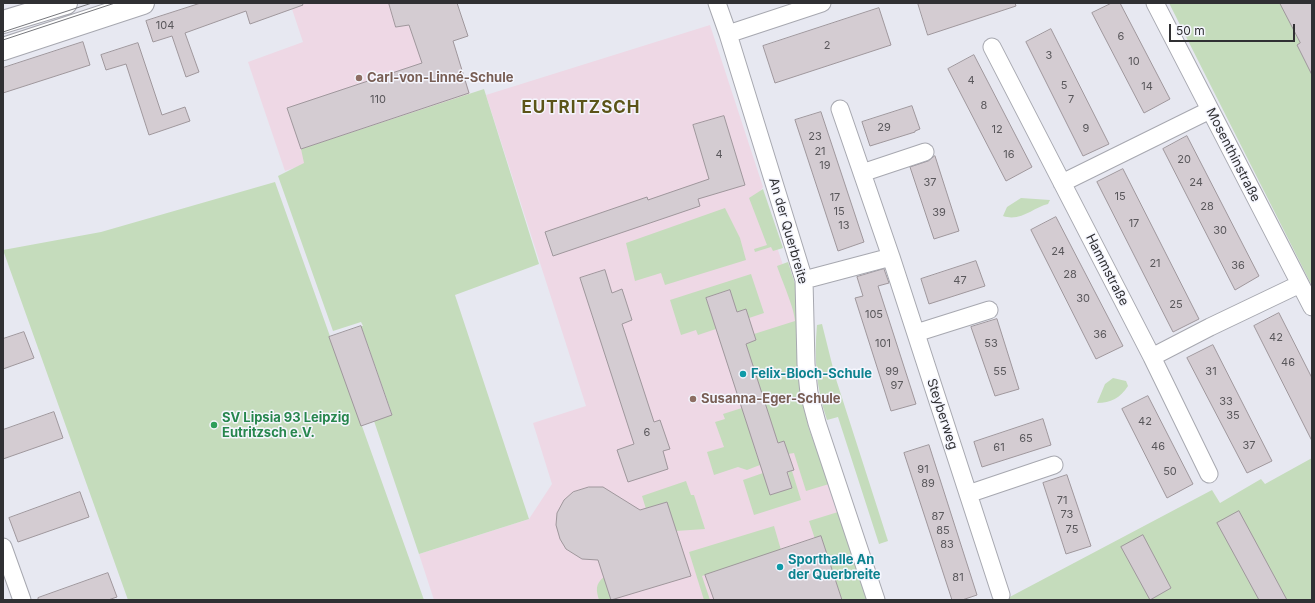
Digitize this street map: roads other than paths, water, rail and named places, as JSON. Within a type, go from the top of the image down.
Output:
[{"type":"main road","points":[[3,22],[66,3]]},
{"type":"main road","points":[[3,49],[143,3]]},
{"type":"street","name":"An der Querbreite","points":[[717,3],[728,34],[804,280],[806,364],[809,393],[817,423],[876,600]]},
{"type":"street","points":[[728,34],[822,3]]},
{"type":"street","name":"Mosenthinstraße","points":[[1155,3],[1312,307]]},
{"type":"street","name":"Hammstraße","points":[[992,47],[1152,357],[1209,474]]},
{"type":"street","name":"Steyberweg","points":[[840,109],[891,257],[1001,595]]},
{"type":"street","points":[[1062,184],[1210,110]]},
{"type":"street","points":[[862,173],[925,152]]},
{"type":"street","points":[[804,280],[891,257]]},
{"type":"street","points":[[1152,357],[1210,327],[1300,284]]},
{"type":"street","points":[[916,333],[989,310]]},
{"type":"street","points":[[968,494],[1054,465]]},
{"type":"street","points":[[3,547],[22,600]]},
{"type":"tram line","points":[[3,32],[92,3]]},
{"type":"tram line","points":[[3,40],[115,3]]},
{"type":"place","name":"Carl-von-Linné-Schule","points":[[359,78]]},
{"type":"place","name":"Felix-Bloch-Schule","points":[[743,374]]},
{"type":"place","name":"Susanna-Eger-Schule","points":[[693,399]]},
{"type":"place","name":"SV Lipsia 93 Leipzig Eutritzsch e.V.","points":[[214,425]]},
{"type":"place","name":"Sporthalle An der Querbreite","points":[[780,567]]},
{"type":"district","name":"EUTRITZSCH","points":[[581,108]]}]
